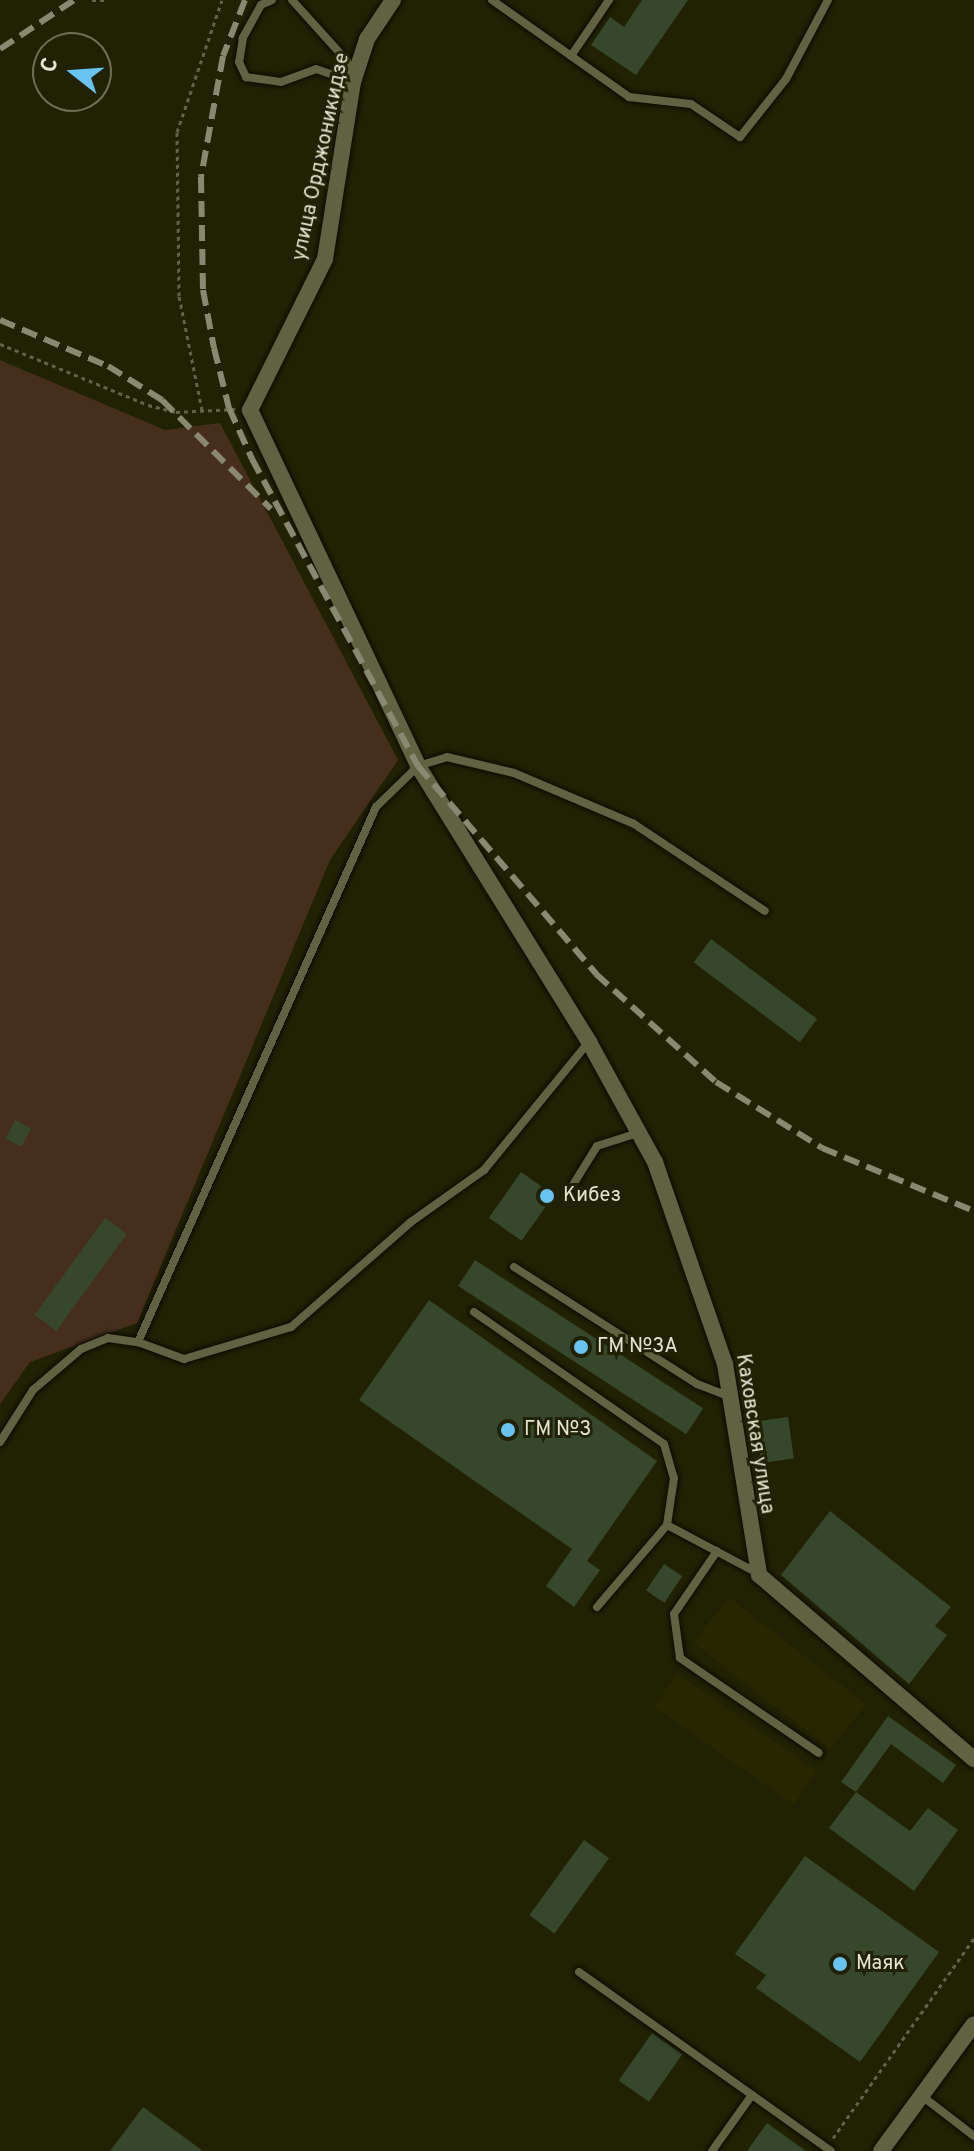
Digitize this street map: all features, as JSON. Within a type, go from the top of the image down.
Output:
[{"type":"street","name":"улица Орджоникидзе","points":[[250,410],[325,259],[353,82],[393,0]]},
{"type":"street","name":"Каховская улица","points":[[250,410],[418,766],[589,1042],[638,1133],[699,1275],[732,1397],[759,1575]]},
{"type":"street","points":[[759,1575],[974,1759]]},
{"type":"street","points":[[881,2151],[974,2024]]},
{"type":"lane","points":[[272,0],[243,38],[239,62],[246,77],[281,82],[316,69],[353,82]]},
{"type":"lane","points":[[292,0],[347,61],[353,82]]},
{"type":"lane","points":[[492,0],[629,97],[691,104],[740,137],[786,79],[828,0]]},
{"type":"lane","points":[[571,56],[609,0]]},
{"type":"lane","points":[[138,1342],[376,807],[418,766],[447,757],[514,773],[634,824],[765,911]]},
{"type":"lane","points":[[0,1442],[33,1390],[81,1349],[108,1338],[138,1342],[184,1359],[291,1327],[411,1222],[484,1170],[589,1042]]},
{"type":"lane","points":[[571,1188],[597,1146],[638,1133]]},
{"type":"lane","points":[[514,1267],[697,1384],[732,1397]]},
{"type":"lane","points":[[474,1312],[664,1444],[674,1478],[667,1525],[597,1607]]},
{"type":"lane","points":[[667,1525],[759,1575]]},
{"type":"lane","points":[[717,1551],[674,1614],[680,1658],[819,1753]]},
{"type":"lane","points":[[579,1972],[829,2149]]},
{"type":"lane","points":[[712,2151],[752,2095]]},
{"type":"lane","points":[[922,2096],[974,2136]]},
{"type":"path","points":[[92,0],[108,0]]},
{"type":"path","points":[[202,410],[179,296],[177,132],[222,0]]},
{"type":"path","points":[[0,344],[114,394],[176,412],[250,410]]},
{"type":"path","points":[[829,2149],[974,1938]]},
{"type":"shaded area","points":[[0,360],[165,430],[220,423],[398,760],[330,860],[137,1323],[30,1362],[0,1404]]},
{"type":"shaded area","points":[[729,1597],[866,1704],[830,1750],[693,1643]]},
{"type":"shaded area","points":[[677,1673],[817,1771],[794,1805],[653,1707]]},
{"type":"building","points":[[642,0],[688,0],[636,75],[591,45],[610,17],[624,27]]},
{"type":"building","points":[[711,939],[817,1019],[800,1042],[694,962]]},
{"type":"building","points":[[15,1120],[31,1128],[22,1147],[5,1139]]},
{"type":"building","points":[[521,1172],[554,1195],[522,1241],[489,1218]]},
{"type":"building","points":[[105,1218],[127,1234],[56,1331],[34,1315]]},
{"type":"building","name":"ГМ №3А","points":[[475,1260],[703,1408],[686,1434],[458,1286]]},
{"type":"building","name":"ГМ №3","points":[[429,1300],[657,1461],[587,1561],[600,1570],[574,1607],[546,1586],[572,1549],[359,1400]]},
{"type":"building","points":[[788,1417],[794,1459],[761,1463],[755,1422]]},
{"type":"building","points":[[830,1511],[951,1607],[935,1626],[947,1635],[909,1684],[781,1575]]},
{"type":"building","points":[[664,1564],[682,1576],[664,1603],[646,1591]]},
{"type":"building","points":[[888,1716],[956,1765],[943,1783],[891,1744],[856,1792],[841,1782]]},
{"type":"building","points":[[856,1792],[910,1831],[928,1808],[958,1830],[914,1891],[829,1828]]},
{"type":"building","points":[[584,1840],[609,1858],[554,1933],[529,1915]]},
{"type":"building","name":"Маяк","points":[[805,1856],[939,1952],[860,2062],[756,1988],[766,1975],[735,1954]]},
{"type":"building","points":[[652,2033],[682,2054],[649,2102],[619,2081]]},
{"type":"building","points":[[143,2107],[203,2151],[110,2151]]},
{"type":"building","points":[[767,2123],[806,2151],[747,2151]]},
{"type":"railway","points":[[0,49],[74,0]]},
{"type":"railway","points":[[245,0],[223,56],[201,177],[203,290],[214,348],[229,408],[252,459],[418,766],[596,974],[716,1082],[822,1148],[974,1211]]},
{"type":"railway","points":[[0,320],[108,366],[162,400],[271,509]]},
{"type":"place","name":"Кибез","points":[[547,1196]]},
{"type":"place","name":"ГМ №3А","points":[[581,1347]]},
{"type":"place","name":"ГМ №3","points":[[508,1430]]},
{"type":"place","name":"Маяк","points":[[840,1964]]}]
